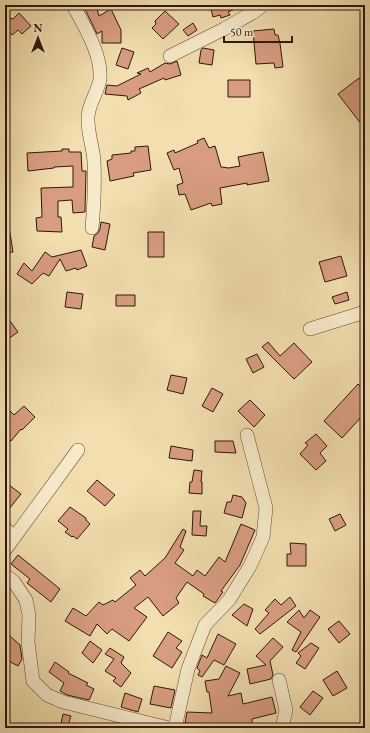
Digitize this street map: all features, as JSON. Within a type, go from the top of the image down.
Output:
[{"type":"street","points":[[73,5],[92,40],[97,55],[100,78],[88,116],[89,136],[94,160],[92,228]]},
{"type":"street","points":[[170,56],[224,29],[254,12],[263,5]]},
{"type":"street","points":[[310,329],[365,312]]},
{"type":"street","points":[[175,728],[188,669],[205,626],[229,600],[250,566],[264,537],[266,508],[248,435]]},
{"type":"street","points":[[5,550],[78,450]]},
{"type":"street","points":[[5,528],[14,538]]},
{"type":"street","points":[[5,575],[14,582],[26,600],[29,615],[28,642],[33,681],[47,695],[63,702],[169,728]]},
{"type":"street","points":[[280,680],[286,710],[282,728]]},
{"type":"building","points":[[83,5],[96,5],[99,16],[111,9],[121,30],[121,43],[102,43],[102,31],[97,34]]},
{"type":"building","points":[[210,5],[244,5],[228,12],[230,15],[221,18],[220,15],[213,17]]},
{"type":"building","points":[[165,11],[179,24],[163,39],[152,28],[156,24],[155,21]]},
{"type":"building","points":[[19,13],[31,26],[22,34],[18,30],[12,35],[5,27],[5,22],[9,18],[13,19]]},
{"type":"building","points":[[193,23],[197,30],[188,36],[183,30]]},
{"type":"building","points":[[274,29],[275,35],[278,35],[280,43],[283,67],[275,68],[274,63],[256,64],[253,31]]},
{"type":"building","points":[[122,48],[134,52],[128,69],[116,65]]},
{"type":"building","points":[[203,48],[214,50],[212,65],[199,63],[201,50]]},
{"type":"building","points":[[177,61],[181,75],[165,80],[164,78],[139,89],[141,93],[128,100],[127,96],[105,94],[107,85],[117,86],[141,74],[137,73],[148,68],[150,72],[165,63],[170,64]]},
{"type":"building","points":[[359,78],[365,87],[365,129],[338,94]]},
{"type":"building","points":[[228,80],[250,80],[250,97],[228,97]]},
{"type":"building","points":[[204,138],[209,148],[215,146],[221,167],[229,168],[240,166],[238,157],[263,152],[269,181],[220,188],[222,204],[212,206],[211,203],[191,210],[185,194],[179,195],[177,185],[183,183],[179,168],[174,170],[167,153],[174,150],[175,153],[198,143],[197,141]]},
{"type":"building","points":[[148,146],[151,170],[133,173],[134,176],[110,181],[107,161],[112,159],[112,155],[131,153],[131,151],[135,151],[135,147]]},
{"type":"building","points":[[62,149],[69,149],[69,152],[81,152],[82,171],[86,171],[85,212],[73,213],[72,200],[58,201],[58,217],[61,217],[62,232],[37,231],[36,218],[42,217],[41,188],[73,187],[73,166],[28,171],[27,153],[62,151]]},
{"type":"building","points":[[101,222],[110,224],[105,250],[92,247],[94,236],[100,229]]},
{"type":"building","points":[[9,227],[13,252],[5,253],[5,228]]},
{"type":"building","points":[[148,232],[164,232],[164,257],[148,257]]},
{"type":"building","points":[[81,250],[87,266],[77,270],[76,268],[66,271],[60,259],[49,276],[43,273],[32,284],[17,274],[24,263],[32,271],[45,252],[52,257]]},
{"type":"building","points":[[341,256],[347,276],[325,282],[319,262]]},
{"type":"building","points":[[67,292],[83,294],[81,309],[65,307]]},
{"type":"building","points":[[347,292],[349,300],[335,304],[332,297]]},
{"type":"building","points":[[116,295],[135,295],[135,306],[116,306]]},
{"type":"building","points":[[5,314],[18,332],[5,341]]},
{"type":"building","points":[[268,342],[280,356],[294,343],[312,362],[294,379],[262,347]]},
{"type":"building","points":[[257,354],[264,367],[253,373],[246,359]]},
{"type":"building","points":[[171,375],[187,378],[183,394],[167,390]]},
{"type":"building","points":[[358,384],[365,391],[365,413],[342,438],[324,421]]},
{"type":"building","points":[[212,388],[223,394],[213,412],[202,406]]},
{"type":"building","points":[[250,400],[265,415],[254,427],[238,411]]},
{"type":"building","points":[[5,406],[14,415],[24,406],[35,417],[22,430],[21,429],[11,441],[5,437]]},
{"type":"building","points":[[316,434],[327,446],[320,453],[326,461],[316,470],[300,454],[308,445],[305,443]]},
{"type":"building","points":[[215,441],[233,441],[236,453],[215,452]]},
{"type":"building","points":[[171,446],[193,450],[192,461],[169,458]]},
{"type":"building","points":[[194,470],[202,471],[202,494],[189,493],[190,482],[192,482]]},
{"type":"building","points":[[97,480],[115,495],[105,506],[87,491]]},
{"type":"building","points":[[5,482],[21,494],[5,514]]},
{"type":"building","points":[[233,495],[242,497],[246,503],[242,518],[224,513],[227,502],[231,502]]},
{"type":"building","points":[[70,507],[86,518],[90,524],[77,539],[65,532],[68,529],[58,521]]},
{"type":"building","points":[[193,511],[201,511],[200,526],[207,526],[206,536],[192,535]]},
{"type":"building","points":[[340,514],[346,525],[335,531],[329,519]]},
{"type":"building","points":[[241,524],[255,530],[240,565],[221,591],[223,592],[215,603],[203,596],[204,594],[187,582],[176,598],[179,603],[163,616],[148,597],[134,608],[147,617],[129,641],[112,629],[107,634],[97,624],[90,636],[65,621],[73,608],[86,616],[99,602],[103,605],[113,600],[115,602],[136,585],[130,578],[140,570],[145,576],[165,558],[183,529],[186,531],[180,547],[184,550],[175,563],[193,576],[197,570],[205,576],[219,557],[225,562]]},
{"type":"building","points":[[290,543],[306,544],[306,566],[287,566],[287,554],[291,554]]},
{"type":"building","points":[[18,555],[60,589],[51,602],[27,583],[30,579],[11,564]]},
{"type":"building","points":[[290,597],[296,606],[260,634],[255,629],[269,613],[265,610],[275,599],[281,605]]},
{"type":"building","points":[[244,604],[253,609],[247,626],[232,615]]},
{"type":"building","points":[[299,610],[304,618],[310,610],[320,617],[296,652],[292,650],[301,632],[287,622]]},
{"type":"building","points":[[339,621],[350,634],[339,643],[328,629]]},
{"type":"building","points":[[168,632],[182,641],[176,648],[182,652],[172,668],[153,656]]},
{"type":"building","points":[[218,634],[236,644],[224,665],[214,660],[202,677],[198,675],[200,671],[197,668],[202,655],[207,658]]},
{"type":"building","points":[[10,636],[20,645],[22,659],[18,666],[5,659],[5,643]]},
{"type":"building","points":[[273,638],[283,647],[270,661],[273,675],[271,679],[250,684],[247,669],[266,665],[256,656]]},
{"type":"building","points":[[90,641],[102,650],[93,663],[82,653]]},
{"type":"building","points":[[311,643],[319,648],[305,669],[296,663],[301,656],[298,653]]},
{"type":"building","points":[[110,648],[124,657],[121,663],[131,673],[121,687],[113,681],[116,678],[105,671],[114,659],[105,654]]},
{"type":"building","points":[[55,662],[69,672],[68,673],[88,683],[86,685],[94,689],[89,700],[67,695],[60,691],[64,683],[49,672]]},
{"type":"building","points":[[226,666],[240,673],[228,696],[241,693],[243,704],[272,697],[276,713],[252,719],[252,728],[238,728],[238,723],[223,728],[201,728],[201,724],[185,723],[187,712],[212,713],[209,692],[207,692],[205,681],[219,679]]},
{"type":"building","points":[[337,671],[347,688],[333,696],[323,680]]},
{"type":"building","points":[[154,686],[175,690],[171,708],[150,704]]},
{"type":"building","points":[[313,691],[323,698],[310,715],[300,707]]},
{"type":"building","points":[[125,693],[142,699],[138,712],[121,707]]},
{"type":"building","points":[[63,714],[71,716],[67,728],[60,728]]}]
